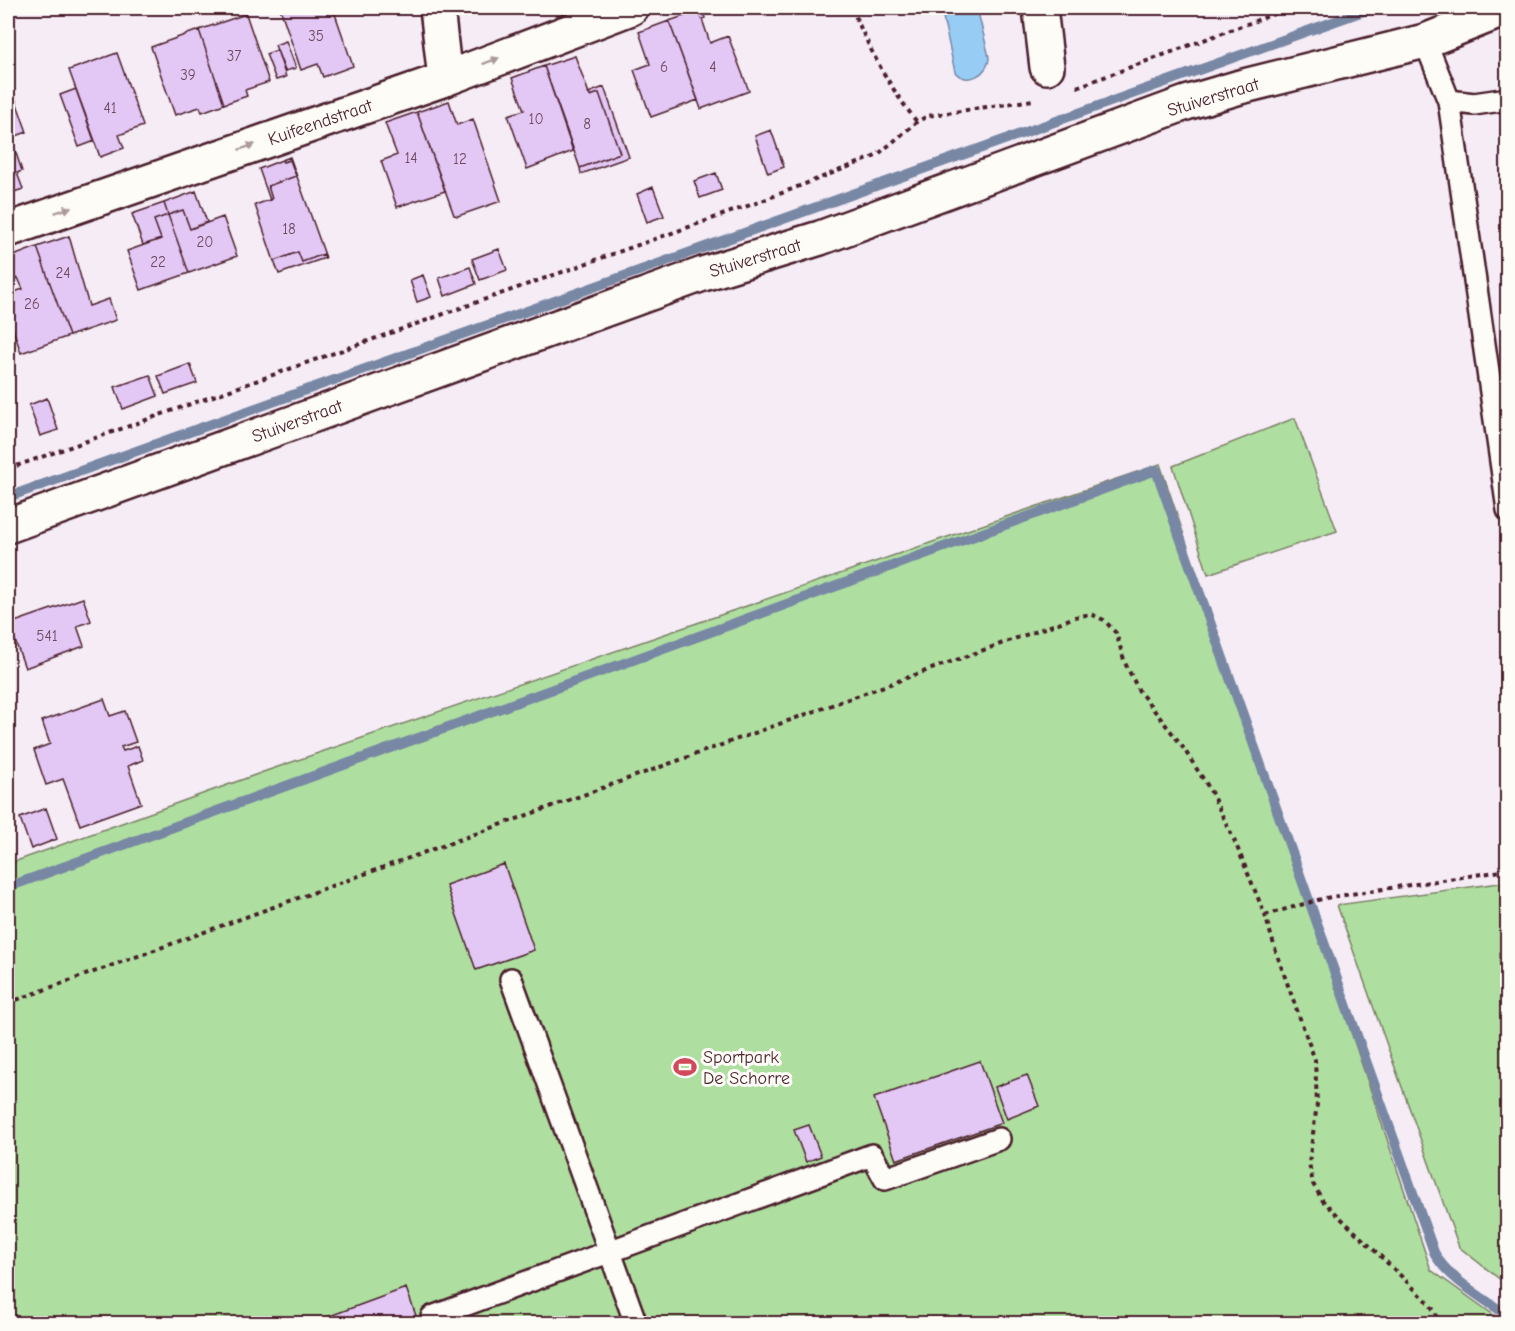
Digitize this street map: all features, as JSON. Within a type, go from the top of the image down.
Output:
[{"type":"street","points":[[438,8],[445,79]]},
{"type":"street","name":"Kuifeendstraat","points":[[8,230],[445,79],[631,8]]},
{"type":"street","points":[[1040,8],[1047,67]]},
{"type":"street","name":"Stuiverstraat","points":[[8,526],[703,274],[820,238],[1186,104],[1240,87],[1425,41],[1508,8]]},
{"type":"lane","points":[[1425,41],[1449,101],[1508,510]]},
{"type":"lane","points":[[1449,101],[1474,104],[1508,99]]},
{"type":"lane","points":[[511,979],[636,1323]]},
{"type":"lane","points":[[434,1323],[432,1317],[872,1155],[885,1179],[999,1139]]},
{"type":"path","points":[[852,8],[868,46],[894,93],[917,122]]},
{"type":"path","points":[[1070,90],[1290,8]]},
{"type":"path","points":[[8,469],[737,210],[846,169],[876,156],[927,116],[1037,100]]},
{"type":"path","points":[[8,1003],[1075,616],[1092,614],[1104,620],[1116,633],[1125,663],[1140,691],[1180,743],[1209,788],[1235,842],[1265,915],[1315,1060],[1317,1104],[1309,1163],[1313,1184],[1323,1201],[1427,1301],[1436,1313],[1437,1323]]},
{"type":"path","points":[[1265,915],[1326,898],[1508,870]]},
{"type":"green space","points":[[1295,418],[1337,531],[1208,574],[1173,466]]},
{"type":"green space","name":"Sportpark De Schorre","points":[[1160,464],[1431,1270],[1505,1323],[8,1324],[8,864],[266,771]]},
{"type":"green space","points":[[1508,882],[1507,1285],[1459,1247],[1337,905]]},
{"type":"water","points":[[941,8],[977,8],[989,57],[985,68],[977,76],[965,78],[955,72]]},
{"type":"building","points":[[280,8],[333,8],[353,66],[323,77],[318,64],[301,70]]},
{"type":"building","points":[[1189,8],[1213,8],[1190,11]]},
{"type":"building","points":[[702,10],[705,18],[702,19],[710,43],[728,36],[749,91],[701,109],[669,21]]},
{"type":"building","points":[[246,14],[269,82],[245,90],[247,96],[224,104],[199,30]]},
{"type":"building","points":[[669,21],[698,100],[651,117],[634,70],[650,64],[639,32]]},
{"type":"building","points":[[199,30],[224,104],[202,112],[200,107],[175,115],[151,47]]},
{"type":"building","points":[[286,41],[296,68],[285,71],[275,45]]},
{"type":"building","points":[[277,50],[286,77],[276,80],[266,54]]},
{"type":"building","points":[[117,53],[143,126],[119,135],[124,148],[100,157],[69,70]]},
{"type":"building","points":[[575,56],[590,96],[599,93],[620,153],[580,168],[544,66]]},
{"type":"building","points":[[544,66],[573,151],[527,169],[508,115],[524,110],[512,78]]},
{"type":"building","points":[[604,87],[629,157],[581,174],[580,168],[620,153],[599,93],[590,96],[588,93]]},
{"type":"building","points":[[76,89],[95,141],[79,147],[60,95]]},
{"type":"building","points":[[12,90],[27,132],[8,139],[8,92]]},
{"type":"building","points":[[449,101],[457,125],[473,119],[501,201],[458,216],[454,215],[417,112]]},
{"type":"building","points":[[417,112],[445,191],[397,207],[381,161],[397,155],[385,123]]},
{"type":"building","points":[[771,130],[784,167],[768,173],[755,136]]},
{"type":"building","points":[[11,138],[22,171],[17,173],[23,189],[8,194],[8,139]]},
{"type":"building","points":[[290,157],[326,258],[324,254],[302,262],[298,252],[274,261],[255,205],[272,199],[268,186],[296,176],[290,160],[283,162],[282,160]]},
{"type":"building","points":[[282,160],[283,162],[290,160],[296,176],[268,186],[272,199],[270,200],[259,169]]},
{"type":"building","points":[[716,173],[722,190],[700,198],[694,181]]},
{"type":"building","points":[[653,187],[664,216],[647,222],[637,194]]},
{"type":"building","points":[[196,191],[207,222],[190,229],[183,210],[168,215],[164,203]]},
{"type":"building","points":[[164,203],[168,215],[154,220],[161,239],[143,245],[132,214]]},
{"type":"building","points":[[183,210],[190,229],[223,217],[237,256],[189,273],[168,215]]},
{"type":"building","points":[[168,215],[189,273],[141,290],[127,251],[161,239],[154,220]]},
{"type":"building","points":[[69,236],[89,306],[109,299],[116,320],[69,336],[37,247]]},
{"type":"building","points":[[37,247],[69,336],[21,353],[8,314],[8,294],[23,289],[18,278],[13,280],[8,258]]},
{"type":"building","points":[[499,249],[507,270],[480,280],[472,259]]},
{"type":"building","points":[[298,252],[302,262],[324,254],[325,258],[279,274],[274,261]]},
{"type":"building","points":[[470,267],[476,284],[445,296],[439,278]]},
{"type":"building","points":[[423,275],[431,297],[417,302],[410,280]]},
{"type":"building","points":[[190,364],[197,383],[165,394],[158,376]]},
{"type":"building","points":[[150,375],[158,396],[123,409],[115,387]]},
{"type":"building","points":[[47,398],[58,430],[40,436],[29,405]]},
{"type":"building","points":[[83,598],[91,621],[77,626],[84,646],[25,668],[9,624]]},
{"type":"building","points":[[104,699],[110,716],[125,711],[136,742],[121,747],[123,751],[138,746],[143,760],[128,766],[141,803],[80,825],[63,779],[46,785],[34,750],[50,744],[42,721]]},
{"type":"building","points":[[46,808],[57,839],[31,849],[20,818]]},
{"type":"building","points":[[504,864],[534,950],[476,970],[446,885]]},
{"type":"building","points":[[980,1061],[1002,1123],[896,1160],[874,1098]]},
{"type":"building","points":[[1027,1075],[1039,1106],[1007,1119],[995,1087]]},
{"type":"building","points":[[809,1125],[821,1156],[806,1162],[794,1130]]},
{"type":"building","points":[[406,1288],[419,1324],[308,1324]]},
{"type":"waterway","points":[[8,497],[1369,9]]},
{"type":"waterway","points":[[8,887],[1156,470],[1434,1252],[1439,1261],[1456,1279],[1508,1316]]},
{"type":"place","name":"Sportpark De Schorre","points":[[685,1067]]}]
